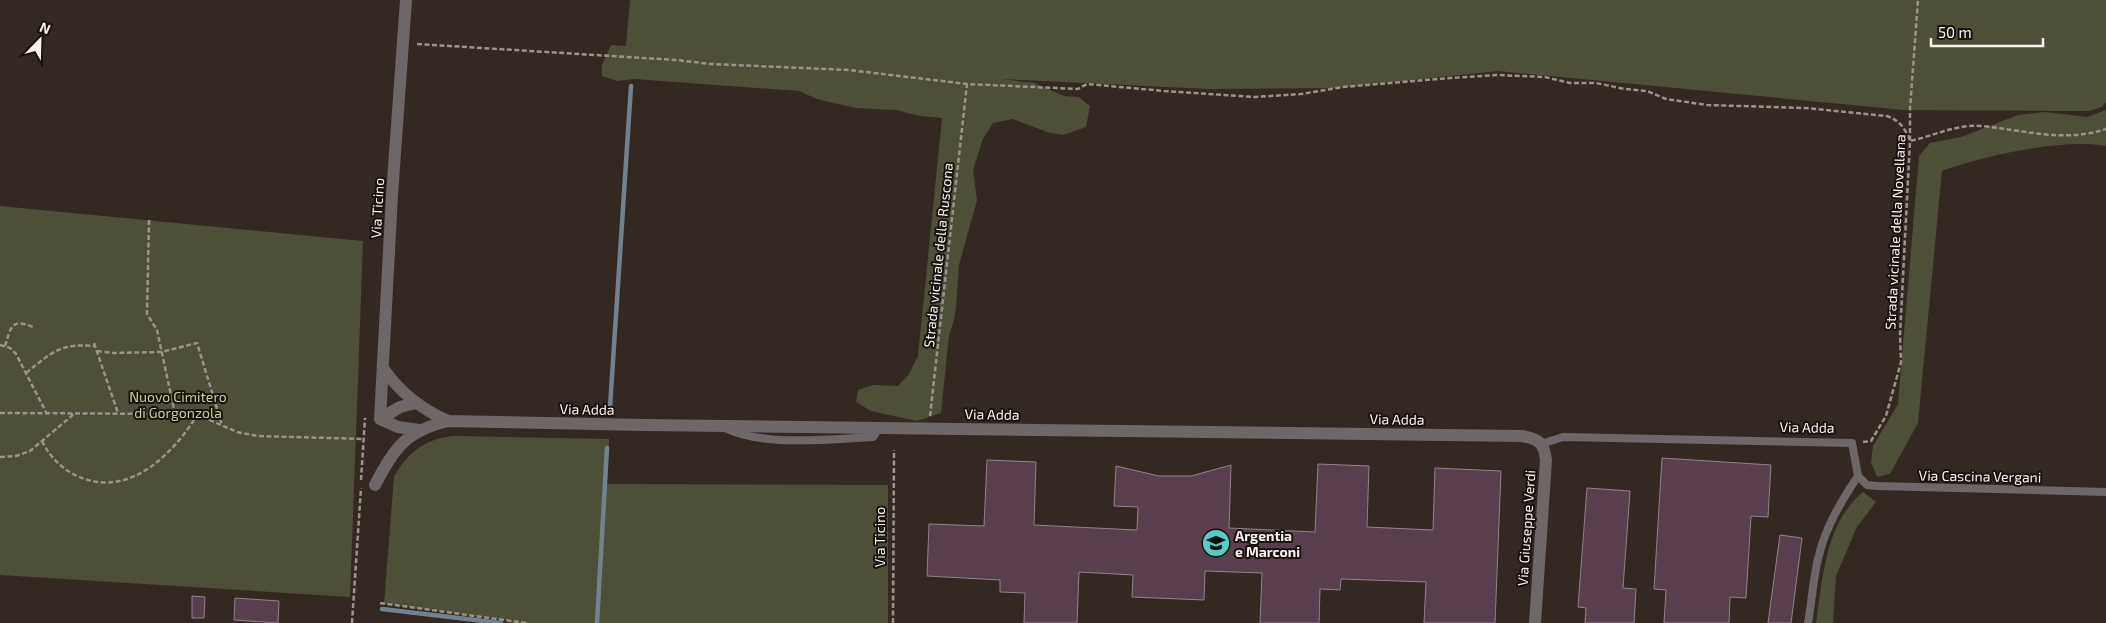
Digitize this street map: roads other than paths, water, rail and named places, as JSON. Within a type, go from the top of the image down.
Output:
[{"type":"street","name":"Via Ticino","points":[[380,418],[406,0]]},
{"type":"street","name":"Via Adda","points":[[383,368],[402,393],[448,421]]},
{"type":"street","points":[[380,418],[400,407],[416,403]]},
{"type":"street","name":"Via Adda","points":[[380,418],[398,428],[420,430]]},
{"type":"street","name":"Via Adda","points":[[375,485],[396,449],[420,430],[448,421],[1522,436],[1538,441]]},
{"type":"street","name":"Via Giuseppe Verdi","points":[[1535,623],[1546,460],[1545,450],[1538,441]]},
{"type":"lane","name":"Via Adda","points":[[1538,441],[1563,437],[1852,443],[1858,476]]},
{"type":"lane","name":"Via Cascina Vergani","points":[[1858,476],[1867,485],[1878,486],[2106,492]]},
{"type":"lane","points":[[1808,623],[1818,556],[1824,537],[1858,476]]},
{"type":"waterway","points":[[610,407],[631,86]]},
{"type":"waterway","points":[[597,623],[607,448]]},
{"type":"waterway","points":[[382,609],[501,623]]},
{"type":"place","name":"Argentia e Marconi","points":[[1216,543]]},
{"type":"park label","name":"Nuovo Cimitero di Gorgonzola","points":[[178,404]]}]
